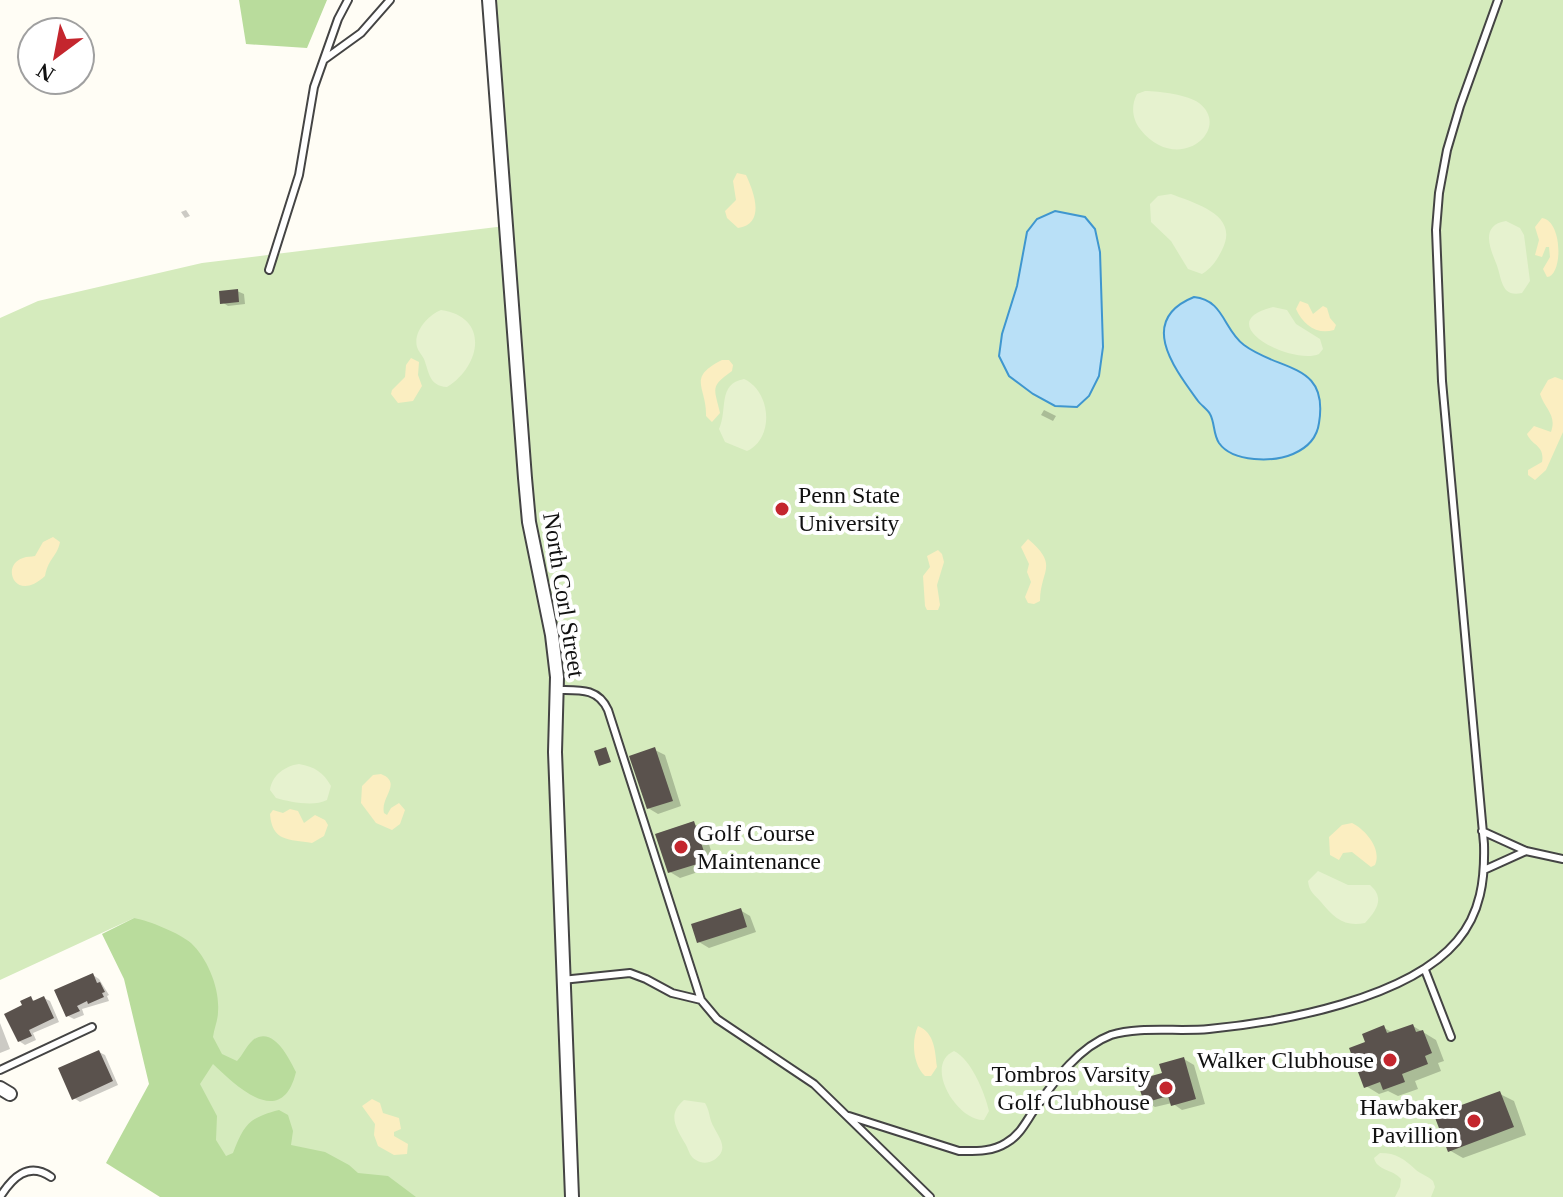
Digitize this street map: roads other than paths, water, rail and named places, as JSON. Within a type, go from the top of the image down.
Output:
[{"type":"street","name":"North Corl Street","points":[[489,0],[525,478],[535,557],[552,635],[557,690],[555,752],[572,1197]]},
{"type":"lane","points":[[269,270],[299,175],[308,112],[338,19],[348,0]]},
{"type":"lane","points":[[324,59],[361,33],[390,0]]},
{"type":"lane","points":[[849,1116],[951,1149],[975,1151],[1000,1147],[1018,1133],[1069,1064],[1110,1036],[1278,1020],[1378,991],[1425,970],[1458,940],[1467,926],[1477,907],[1484,870],[1442,381],[1436,230],[1447,150],[1498,0]]},
{"type":"lane","points":[[557,690],[598,694],[608,710],[701,1000],[717,1019],[814,1084],[930,1197]]},
{"type":"lane","points":[[1482,831],[1526,851],[1563,859]]},
{"type":"lane","points":[[1484,870],[1526,851]]},
{"type":"lane","points":[[1425,970],[1451,1037]]},
{"type":"lane","points":[[562,980],[630,973],[672,993],[701,1000]]},
{"type":"lane","points":[[0,1070],[92,1027]]},
{"type":"lane","points":[[0,1197],[12,1181],[27,1170],[36,1170],[51,1177]]},
{"type":"water","points":[[1055,211],[1085,217],[1095,229],[1100,252],[1103,347],[1099,376],[1089,396],[1077,407],[1055,406],[1033,394],[1009,376],[999,356],[1027,232],[1037,219]]},
{"type":"water","points":[[1194,297],[1212,304],[1244,345],[1299,371],[1317,389],[1320,403],[1318,428],[1314,438],[1303,449],[1285,457],[1254,459],[1225,450],[1219,443],[1210,414],[1179,374],[1166,345],[1164,331],[1167,318],[1177,307]]},
{"type":"place","name":"Penn State University","points":[[782,509]]},
{"type":"place","name":"Golf Course Maintenance","points":[[681,847]]},
{"type":"place","name":"Walker Clubhouse","points":[[1390,1060]]},
{"type":"place","name":"Tombros Varsity Golf Clubhouse","points":[[1166,1088]]},
{"type":"place","name":"Hawbaker Pavillion","points":[[1474,1121]]}]
